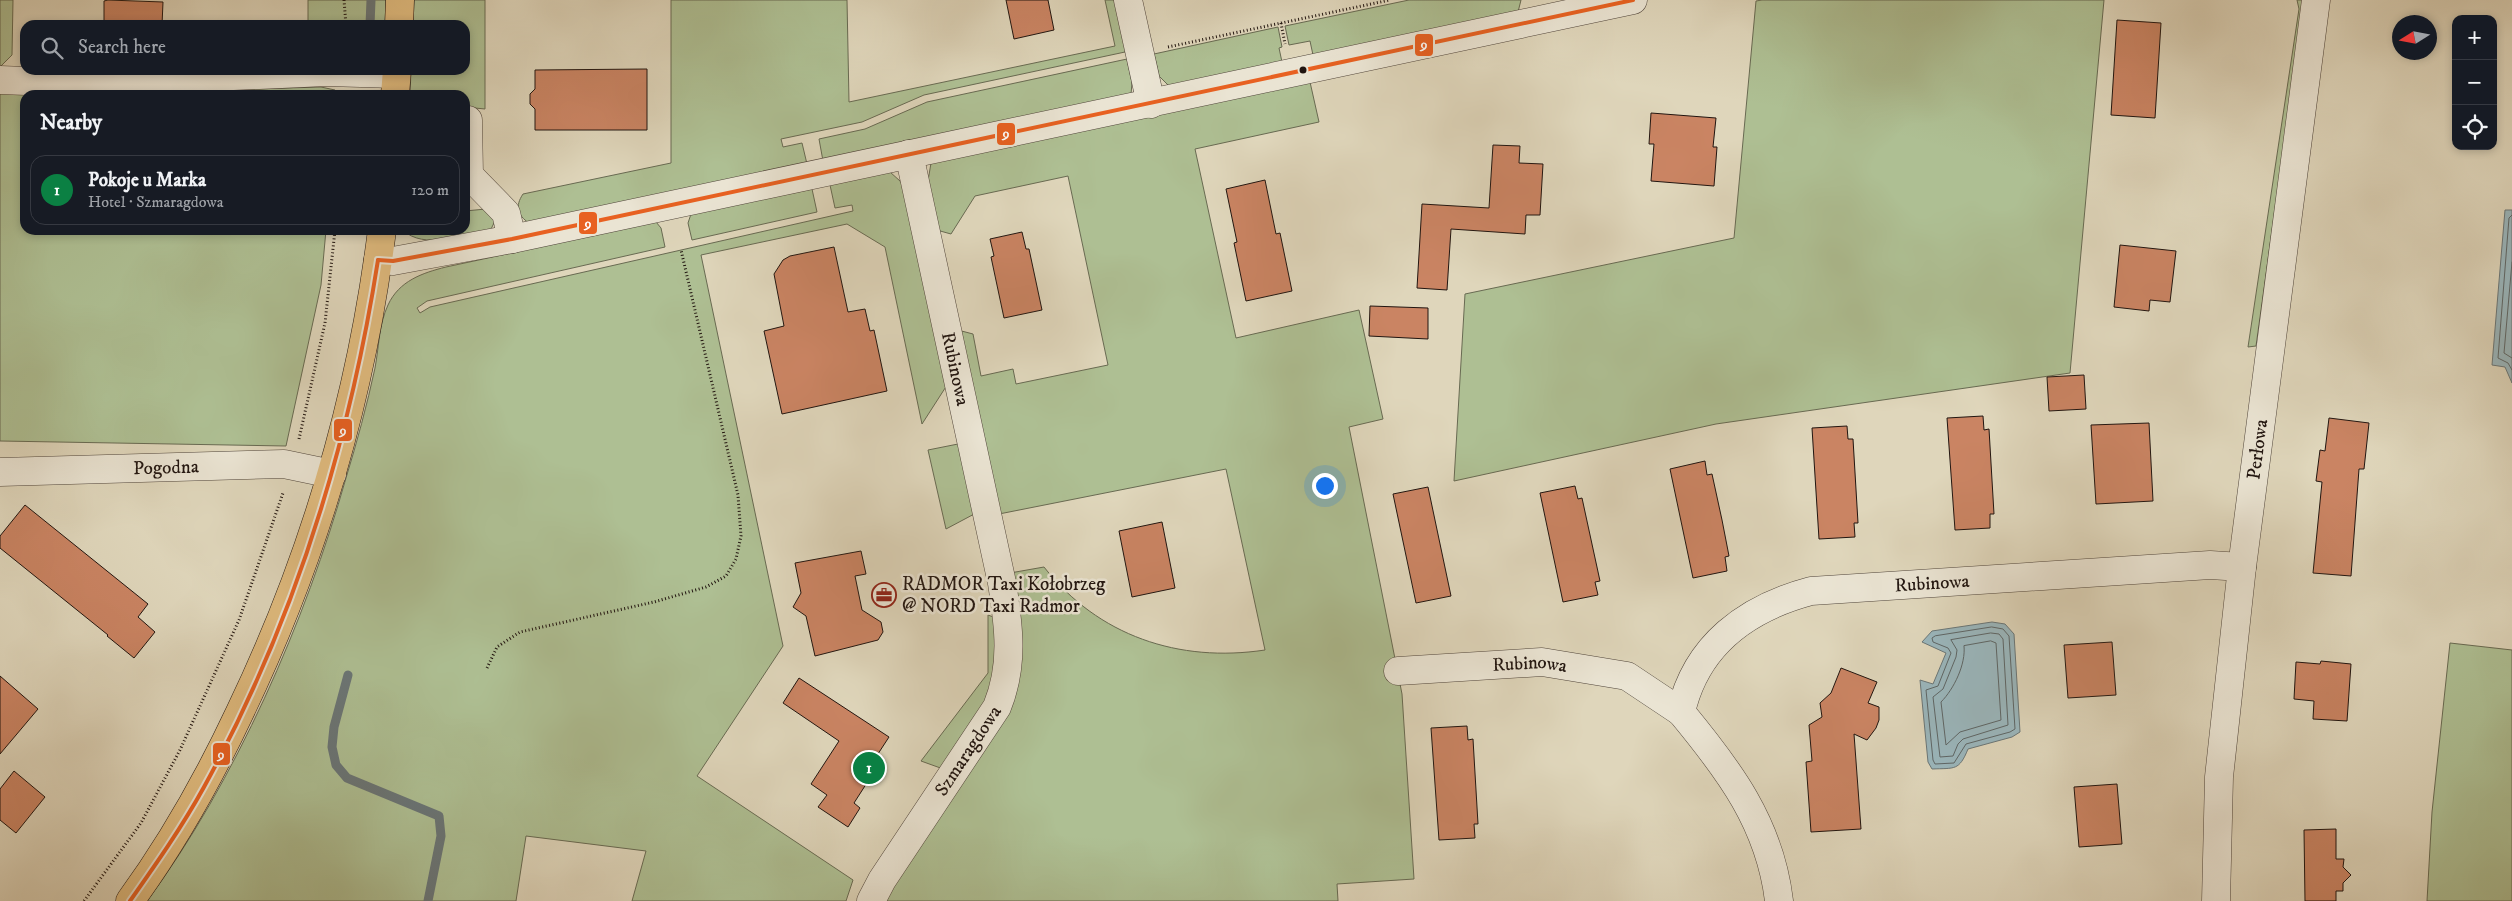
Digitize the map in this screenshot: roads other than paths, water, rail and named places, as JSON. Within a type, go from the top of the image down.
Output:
[{"type":"main road","points":[[399,20],[400,0]]},
{"type":"main road","points":[[130,901],[187,814],[246,701],[302,566],[332,474],[360,365],[381,235]]},
{"type":"street","points":[[1128,0],[1151,104]]},
{"type":"street","points":[[378,260],[393,261],[512,239],[1151,104],[1537,10],[1633,0]]},
{"type":"street","name":"Perłowa","points":[[2216,901],[2219,777],[2242,567],[2316,0]]},
{"type":"street","points":[[0,80],[78,82],[252,75]]},
{"type":"street","points":[[352,75],[396,80]]},
{"type":"street","name":"Rubinowa","points":[[909,154],[1002,583]]},
{"type":"street","points":[[470,176],[506,213],[512,239]]},
{"type":"street","name":"Pogodna","points":[[0,472],[293,465],[332,474]]},
{"type":"street","name":"Rubinowa","points":[[1681,712],[1686,688],[1713,646],[1735,626],[1762,608],[1792,596],[1811,591],[2210,565],[2242,567]]},
{"type":"street","name":"Szmaragdowa","points":[[871,901],[882,880],[998,707],[1005,689],[1010,648],[1002,583]]},
{"type":"street","name":"Rubinowa","points":[[1398,670],[1542,662],[1627,676],[1681,712],[1718,756],[1744,796],[1767,842],[1779,901]]},
{"type":"water","points":[[2505,210],[2512,210],[2512,383],[2505,367],[2492,365]]},
{"type":"water","points":[[1992,622],[2005,624],[2014,634],[2020,732],[2012,737],[1968,749],[1962,761],[1955,767],[1932,769],[1928,762],[1920,680],[1933,684],[1946,653],[1922,642],[1932,631]]},
{"type":"waterway","points":[[370,20],[371,0]]},
{"type":"waterway","points":[[348,675],[334,727],[332,747],[336,765],[347,778],[439,816],[441,836],[428,901]]},
{"type":"place","name":"RADMOR Taxi Kołobrzeg @ NORD Taxi Radmor","points":[[884,595]]},
{"type":"place","name":"Pokoje u Marka","points":[[869,768]]}]
